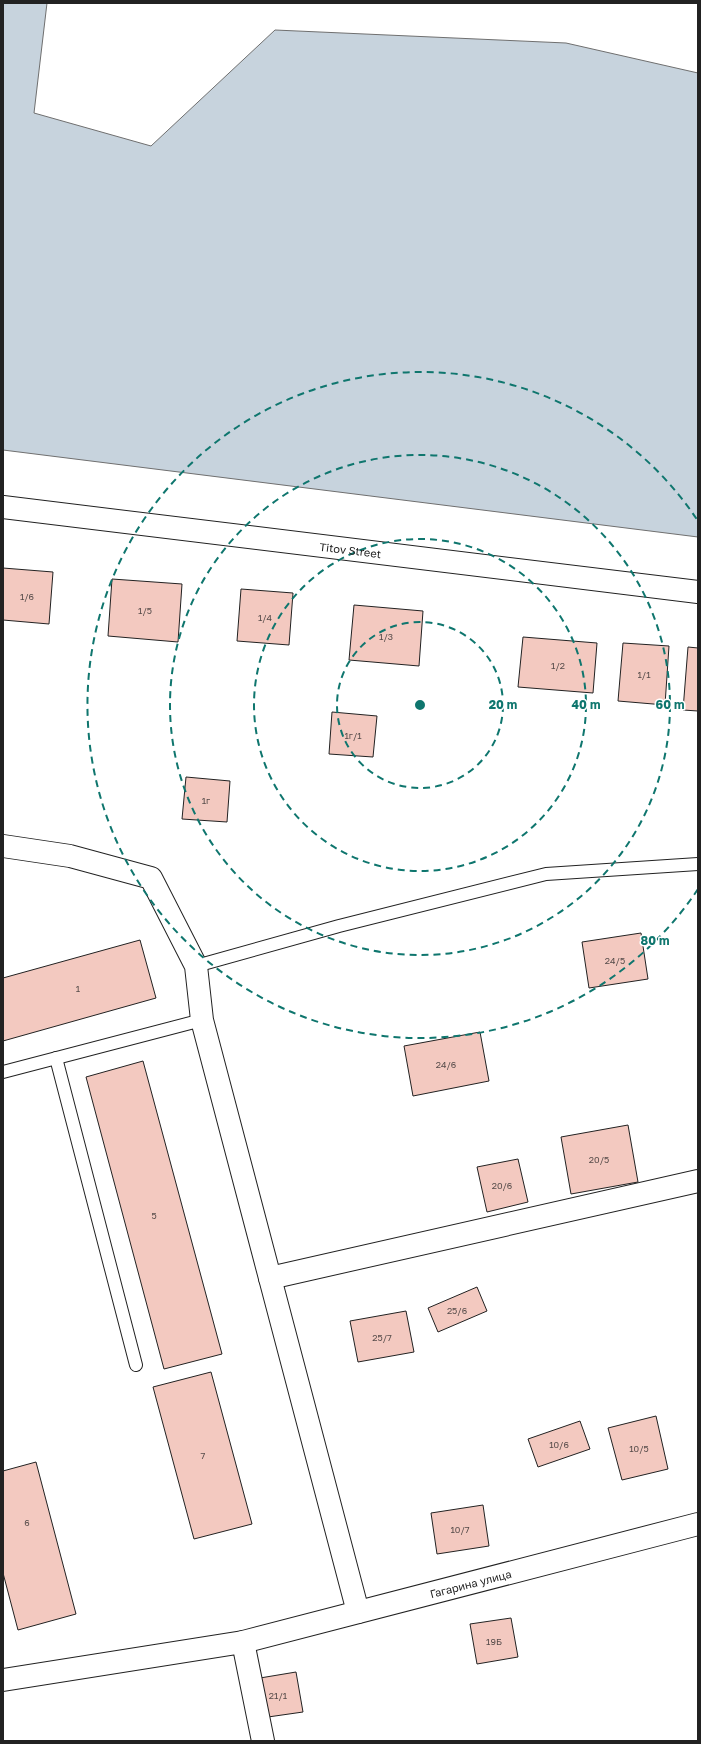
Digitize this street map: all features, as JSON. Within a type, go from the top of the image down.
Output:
[{"type":"street","name":"Titov Street","points":[[3,507],[698,592]]},
{"type":"street","points":[[3,846],[70,856],[151,878],[196,966],[202,1020],[358,1612]]},
{"type":"street","points":[[270,1278],[698,1181]]},
{"type":"street","name":"Гагарина улица","points":[[3,1680],[243,1642],[698,1524]]},
{"type":"street","points":[[243,1642],[263,1741]]},
{"type":"lane","points":[[196,966],[339,926],[546,874],[698,864]]},
{"type":"lane","points":[[3,1072],[202,1020]]},
{"type":"lane","points":[[56,1058],[136,1365]]},
{"type":"shaded area","points":[[3,3],[47,3],[34,113],[151,146],[275,30],[566,43],[698,73],[698,537],[3,450]]},
{"type":"building","points":[[3,568],[53,572],[49,624],[3,620]]},
{"type":"building","points":[[112,579],[182,584],[178,642],[108,636]]},
{"type":"building","points":[[241,589],[293,593],[289,645],[237,641]]},
{"type":"building","points":[[354,605],[423,611],[419,666],[349,660]]},
{"type":"building","points":[[523,637],[597,643],[593,693],[518,687]]},
{"type":"building","points":[[623,643],[669,646],[665,705],[618,701]]},
{"type":"building","points":[[688,647],[698,648],[698,711],[683,710]]},
{"type":"building","points":[[332,712],[377,716],[373,757],[329,754]]},
{"type":"building","points":[[186,777],[230,781],[227,822],[182,819]]},
{"type":"building","points":[[641,933],[648,979],[589,988],[582,942]]},
{"type":"building","points":[[140,940],[156,998],[3,1041],[3,978]]},
{"type":"building","points":[[480,1032],[489,1081],[413,1096],[404,1046]]},
{"type":"building","points":[[143,1061],[222,1354],[164,1369],[86,1077]]},
{"type":"building","points":[[628,1125],[638,1182],[571,1194],[561,1137]]},
{"type":"building","points":[[518,1159],[528,1202],[487,1212],[477,1167]]},
{"type":"building","points":[[477,1287],[487,1311],[438,1332],[428,1308]]},
{"type":"building","points":[[406,1311],[414,1352],[358,1362],[350,1321]]},
{"type":"building","points":[[211,1372],[252,1524],[194,1539],[153,1387]]},
{"type":"building","points":[[656,1416],[668,1469],[622,1480],[608,1428]]},
{"type":"building","points":[[580,1421],[590,1449],[538,1467],[528,1439]]},
{"type":"building","points":[[36,1462],[76,1614],[18,1630],[3,1573],[3,1471]]},
{"type":"building","points":[[483,1505],[489,1546],[437,1554],[431,1513]]},
{"type":"building","points":[[511,1618],[518,1657],[477,1664],[470,1624]]},
{"type":"building","points":[[296,1672],[303,1712],[261,1718],[254,1679]]}]
